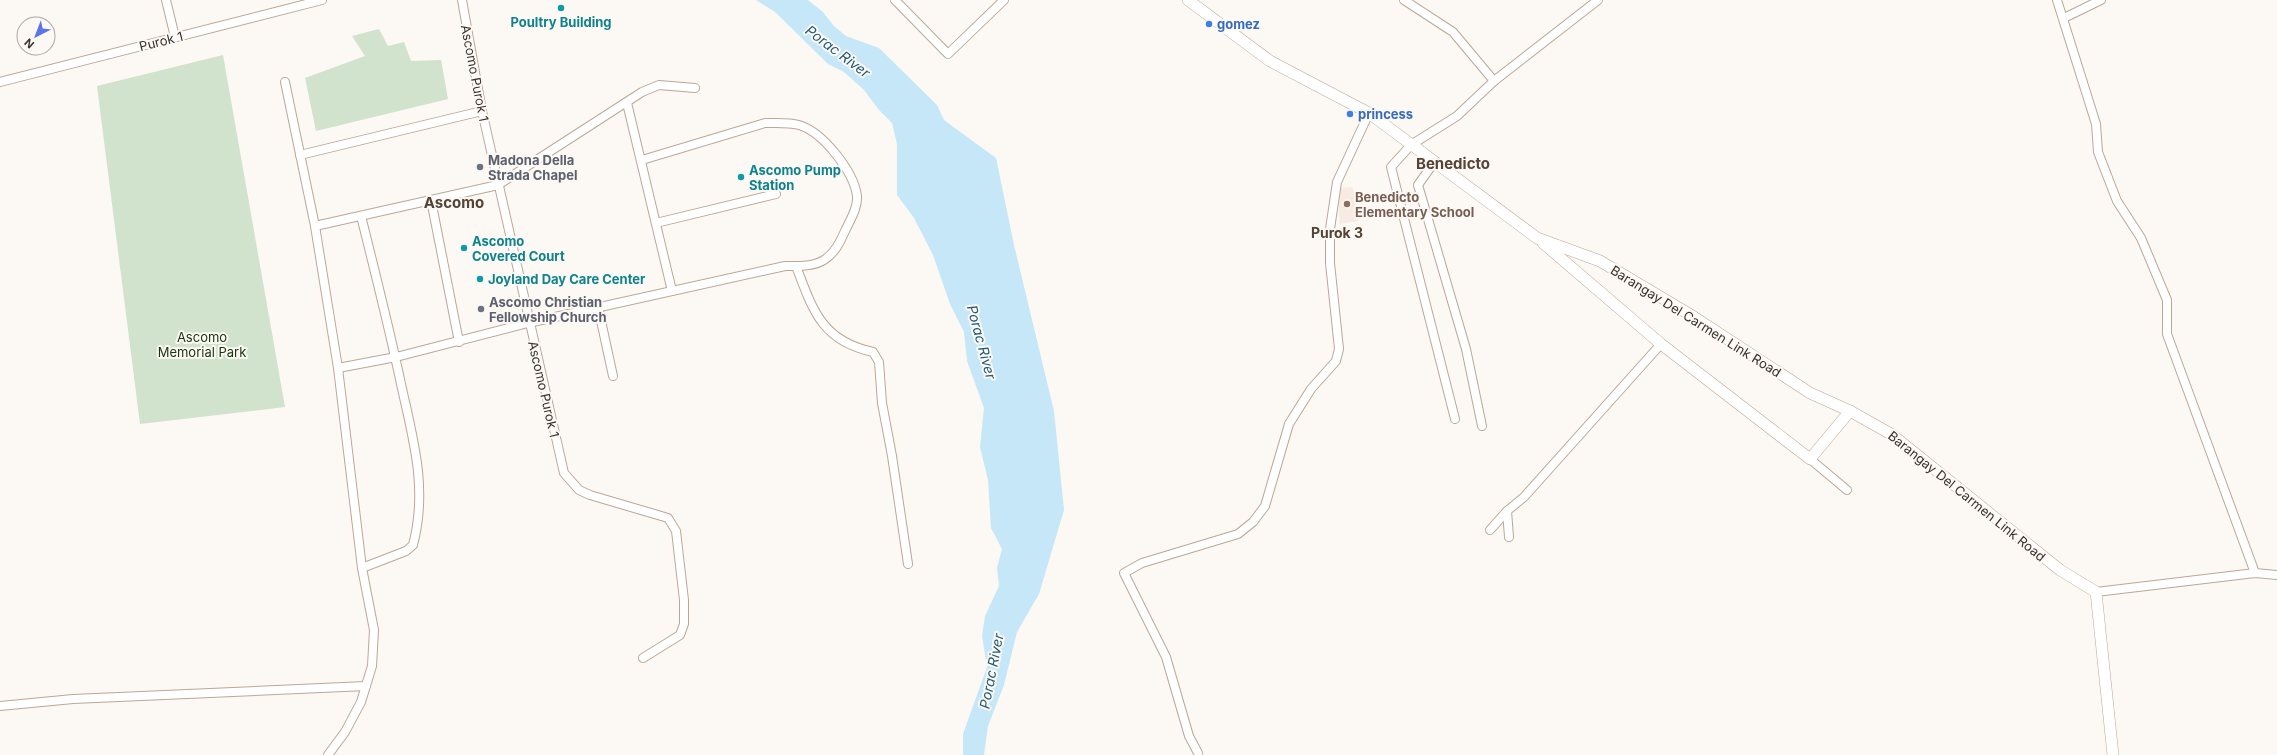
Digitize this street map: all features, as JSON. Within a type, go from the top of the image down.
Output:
[{"type":"street","points":[[166,0],[175,37]]},
{"type":"street","name":"Purok 1","points":[[0,82],[322,0]]},
{"type":"street","name":"Ascomo Purok 1","points":[[462,0],[482,112],[528,323],[564,473],[579,490],[590,495],[668,518],[673,524],[677,538],[684,600],[684,624],[680,635],[643,658]]},
{"type":"street","points":[[895,0],[948,54],[1004,0]]},
{"type":"street","name":"Barangay Del Carmen Link Road","points":[[1188,0],[1270,61],[1369,112],[1537,238],[1600,261],[1694,317],[1810,393],[1850,411],[1891,434],[2060,570],[2096,592]]},
{"type":"street","points":[[1404,0],[1453,32],[1494,81]]},
{"type":"street","points":[[1455,419],[1391,167],[1411,145],[1457,116],[1494,81],[1598,0]]},
{"type":"street","points":[[2057,0],[2064,18],[2096,124],[2098,152],[2117,201],[2141,238],[2168,300],[2166,334],[2255,573]]},
{"type":"street","points":[[2064,18],[2101,0]]},
{"type":"street","points":[[285,82],[315,226],[338,368],[362,568],[374,630],[374,650],[366,686],[352,719],[328,755]]},
{"type":"street","points":[[315,226],[498,185],[642,92],[659,85],[695,88]]},
{"type":"street","points":[[627,103],[642,160],[672,291]]},
{"type":"street","points":[[300,155],[482,112]]},
{"type":"street","points":[[1198,753],[1189,736],[1166,657],[1124,573],[1142,563],[1238,534],[1254,522],[1265,506],[1290,424],[1311,389],[1336,362],[1339,349],[1330,256],[1330,229],[1336,182],[1369,112]]},
{"type":"street","points":[[338,368],[396,358],[528,323],[598,307],[785,266],[796,266],[823,260],[832,253],[855,209],[857,197],[854,185],[836,154],[818,136],[800,125],[782,122],[766,123],[642,160]]},
{"type":"street","points":[[1435,161],[1418,185],[1466,349],[1482,426]]},
{"type":"street","points":[[656,223],[776,194]]},
{"type":"street","points":[[431,200],[459,342]]},
{"type":"street","points":[[361,216],[396,358],[419,465],[420,505],[413,545],[406,551],[362,568]]},
{"type":"street","points":[[1537,238],[1661,344],[1810,459],[1847,490]]},
{"type":"street","points":[[796,266],[811,302],[825,329],[840,340],[857,349],[873,352],[878,362],[882,403],[892,456],[908,564]]},
{"type":"street","points":[[598,307],[613,376]]},
{"type":"street","points":[[1490,530],[1507,511],[1524,497],[1661,344]]},
{"type":"street","points":[[1810,459],[1850,411]]},
{"type":"street","points":[[1507,511],[1509,537]]},
{"type":"street","points":[[2112,755],[2096,592],[2255,573],[2277,575]]},
{"type":"street","points":[[0,706],[73,699],[366,686]]},
{"type":"shaded area","name":"Benedicto Elementary School","points":[[1353,187],[1358,221],[1339,224],[1339,188]]},
{"type":"green space","points":[[379,29],[388,46],[404,42],[411,61],[441,60],[448,99],[316,131],[305,78],[365,56],[352,36]]},
{"type":"green space","name":"Ascomo Memorial Park","points":[[223,55],[285,407],[140,424],[97,86]]},
{"type":"water","name":"Porac River","points":[[756,0],[808,0],[823,12],[834,26],[846,36],[879,48],[937,105],[944,120],[996,158],[1014,245],[1054,411],[1064,510],[1039,594],[1017,632],[1004,685],[988,726],[984,755],[963,755],[963,734],[987,667],[982,636],[985,616],[999,586],[997,568],[1002,549],[991,528],[988,480],[980,447],[984,408],[967,361],[964,332],[950,304],[933,255],[914,218],[897,195],[897,144],[892,123],[879,110],[864,90],[844,72],[828,64],[775,12]]},
{"type":"place","name":"Poultry Building","points":[[561,8]]},
{"type":"place","name":"gomez","points":[[1209,24]]},
{"type":"place","name":"princess","points":[[1350,114]]},
{"type":"place","name":"Madona Della Strada Chapel","points":[[480,167]]},
{"type":"place","name":"Ascomo Pump Station","points":[[741,177]]},
{"type":"place","name":"Benedicto Elementary School","points":[[1347,204]]},
{"type":"place","name":"Ascomo Covered Court","points":[[464,248]]},
{"type":"place","name":"Joyland Day Care Center","points":[[480,279]]},
{"type":"place","name":"Ascomo Christian Fellowship Church","points":[[481,309]]},
{"type":"district","name":"Benedicto","points":[[1453,163]]},
{"type":"district","name":"Ascomo","points":[[454,202]]},
{"type":"district","name":"Purok 3","points":[[1337,232]]}]
